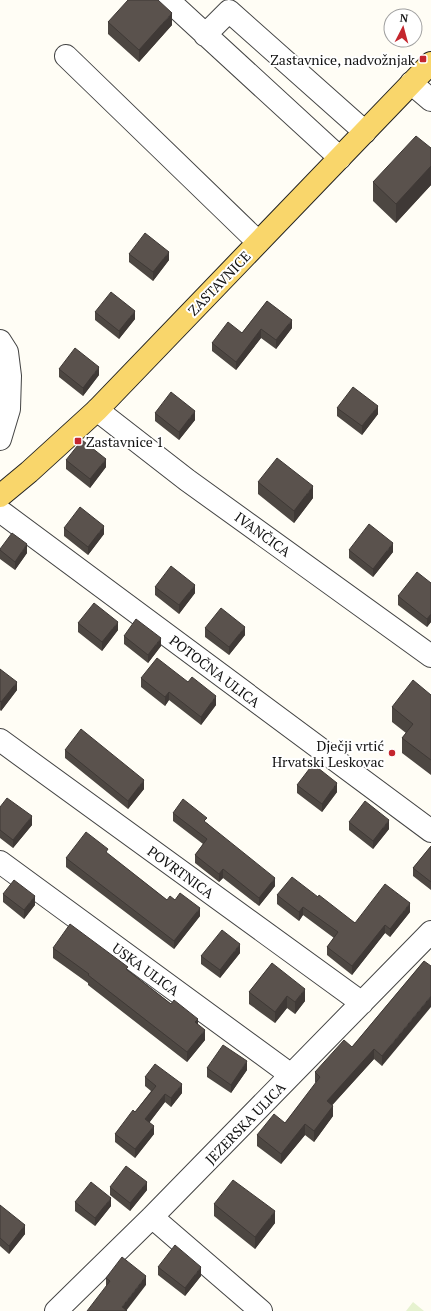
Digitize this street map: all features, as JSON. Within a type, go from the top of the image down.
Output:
[{"type":"main road","name":"ZASTAVNICE","points":[[0,496],[29,472],[97,410],[431,63]]},
{"type":"street","points":[[172,1],[340,158]]},
{"type":"street","points":[[206,34],[229,11],[364,132]]},
{"type":"street","points":[[66,56],[258,242]]},
{"type":"street","points":[[411,83],[431,100]]},
{"type":"street","points":[[0,341],[7,352],[10,376],[9,410],[0,439]]},
{"type":"street","name":"IVANČICA","points":[[97,410],[187,480],[431,656]]},
{"type":"street","name":"POTOČNA ULICA","points":[[0,511],[431,831]]},
{"type":"street","name":"POVRTNICA","points":[[0,740],[362,1003]]},
{"type":"street","name":"USKA ULICA","points":[[0,862],[292,1075]]},
{"type":"street","name":"JEZERSKA ULICA","points":[[56,1311],[152,1217],[431,932]]},
{"type":"street","points":[[152,1217],[261,1311]]},
{"type":"green space","points":[[413,1302],[424,1311],[406,1311]]},
{"type":"building","points":[[128,0],[158,0],[172,13],[139,50],[108,22]]},
{"type":"building","points":[[416,136],[431,148],[431,166],[396,204],[373,182]]},
{"type":"building","points":[[145,233],[169,252],[153,272],[129,254]]},
{"type":"building","points":[[111,292],[135,311],[119,331],[95,312]]},
{"type":"building","points":[[267,301],[292,320],[276,340],[261,329],[236,362],[212,343],[228,322],[242,333]]},
{"type":"building","points":[[75,348],[99,367],[83,388],[59,369]]},
{"type":"building","points":[[353,387],[378,406],[362,426],[337,408]]},
{"type":"building","points":[[171,392],[195,411],[179,432],[155,413]]},
{"type":"building","points":[[82,440],[106,459],[90,479],[66,460]]},
{"type":"building","points":[[277,458],[313,486],[294,511],[258,482]]},
{"type":"building","points":[[80,507],[104,526],[88,547],[64,528]]},
{"type":"building","points":[[369,524],[393,543],[373,569],[349,550]]},
{"type":"building","points":[[12,533],[27,544],[15,562],[0,550]]},
{"type":"building","points":[[171,566],[195,585],[179,605],[155,587]]},
{"type":"building","points":[[417,572],[431,583],[431,614],[427,619],[398,596]]},
{"type":"building","points":[[94,603],[118,622],[102,642],[78,623]]},
{"type":"building","points":[[221,608],[245,627],[229,647],[205,628]]},
{"type":"building","points":[[136,619],[161,638],[148,655],[124,636]]},
{"type":"building","points":[[157,658],[188,682],[192,677],[216,696],[201,717],[169,692],[165,697],[141,678]]},
{"type":"building","points":[[0,669],[17,682],[1,702],[0,701]]},
{"type":"building","points":[[413,680],[431,695],[431,760],[402,738],[413,724],[392,707]]},
{"type":"building","points":[[81,729],[144,780],[128,801],[65,750]]},
{"type":"building","points":[[313,764],[337,783],[322,804],[297,785]]},
{"type":"building","points":[[7,798],[32,816],[13,840],[0,830],[0,807]]},
{"type":"building","points":[[183,799],[207,818],[204,821],[275,878],[259,898],[223,869],[219,874],[195,855],[207,839],[173,813]]},
{"type":"building","points":[[365,801],[389,820],[373,841],[349,822]]},
{"type":"building","points":[[86,832],[108,849],[106,852],[167,900],[170,896],[175,900],[180,893],[200,908],[174,941],[66,858]]},
{"type":"building","points":[[431,846],[431,882],[413,868]]},
{"type":"building","points":[[292,877],[318,897],[319,895],[355,923],[385,884],[410,903],[390,929],[385,925],[352,966],[327,947],[338,932],[303,907],[299,912],[277,895]]},
{"type":"building","points":[[14,880],[35,896],[24,910],[3,894]]},
{"type":"building","points":[[70,924],[128,967],[126,969],[171,1004],[174,1000],[198,1019],[195,1022],[205,1030],[187,1052],[88,975],[89,974],[53,948]]},
{"type":"building","points":[[222,930],[240,944],[220,970],[201,956]]},
{"type":"building","points":[[424,961],[431,966],[431,996],[382,1056],[374,1049],[327,1101],[333,1106],[314,1131],[305,1124],[281,1154],[257,1135],[274,1114],[285,1123],[320,1077],[315,1072],[344,1040],[352,1047]]},
{"type":"building","points":[[272,963],[305,989],[295,1002],[287,996],[275,1012],[249,992]]},
{"type":"building","points":[[223,1045],[247,1061],[231,1085],[207,1068]]},
{"type":"building","points":[[155,1064],[182,1084],[171,1098],[165,1094],[145,1119],[154,1126],[135,1149],[115,1134],[133,1110],[135,1112],[156,1086],[145,1077]]},
{"type":"building","points":[[126,1166],[147,1182],[130,1203],[110,1187]]},
{"type":"building","points":[[233,1180],[275,1211],[255,1237],[214,1204]]},
{"type":"building","points":[[91,1182],[111,1198],[95,1218],[75,1202]]},
{"type":"building","points":[[0,1205],[25,1225],[9,1246],[0,1238]]},
{"type":"building","points":[[175,1245],[201,1267],[185,1288],[158,1267]]},
{"type":"building","points":[[122,1257],[146,1276],[122,1307],[127,1311],[87,1311],[110,1281],[106,1278]]},
{"type":"place","name":"Zastavnice, nadvožnjak","points":[[423,59]]},
{"type":"place","name":"Zastavnice 1","points":[[78,441]]},
{"type":"place","name":"Dječji vrtić Hrvatski Leskovac","points":[[392,753]]}]
